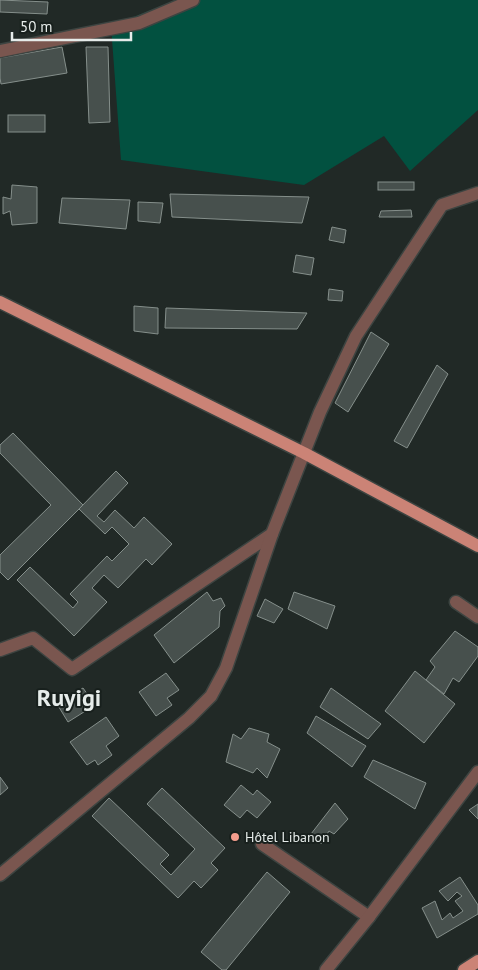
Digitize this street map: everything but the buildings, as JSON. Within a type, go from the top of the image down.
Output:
[{"type":"main road","points":[[0,302],[304,453],[478,546]]},
{"type":"main road","points":[[464,970],[478,961]]},
{"type":"street","points":[[0,51],[138,23],[193,0]]},
{"type":"street","points":[[0,875],[189,718],[211,696],[226,668],[272,534],[320,412],[356,336],[442,205],[478,194]]},
{"type":"street","points":[[0,650],[33,638],[72,669],[272,534]]},
{"type":"street","points":[[456,602],[478,617]]},
{"type":"street","points":[[326,970],[369,917],[478,772]]},
{"type":"street","points":[[262,844],[369,917]]},
{"type":"green space","points":[[176,0],[478,0],[478,110],[410,171],[384,136],[304,185],[121,160],[111,26]]},
{"type":"place","name":"Hôtel Libanon","points":[[235,837]]},
{"type":"district","name":"Ruyigi","points":[[69,698]]}]
